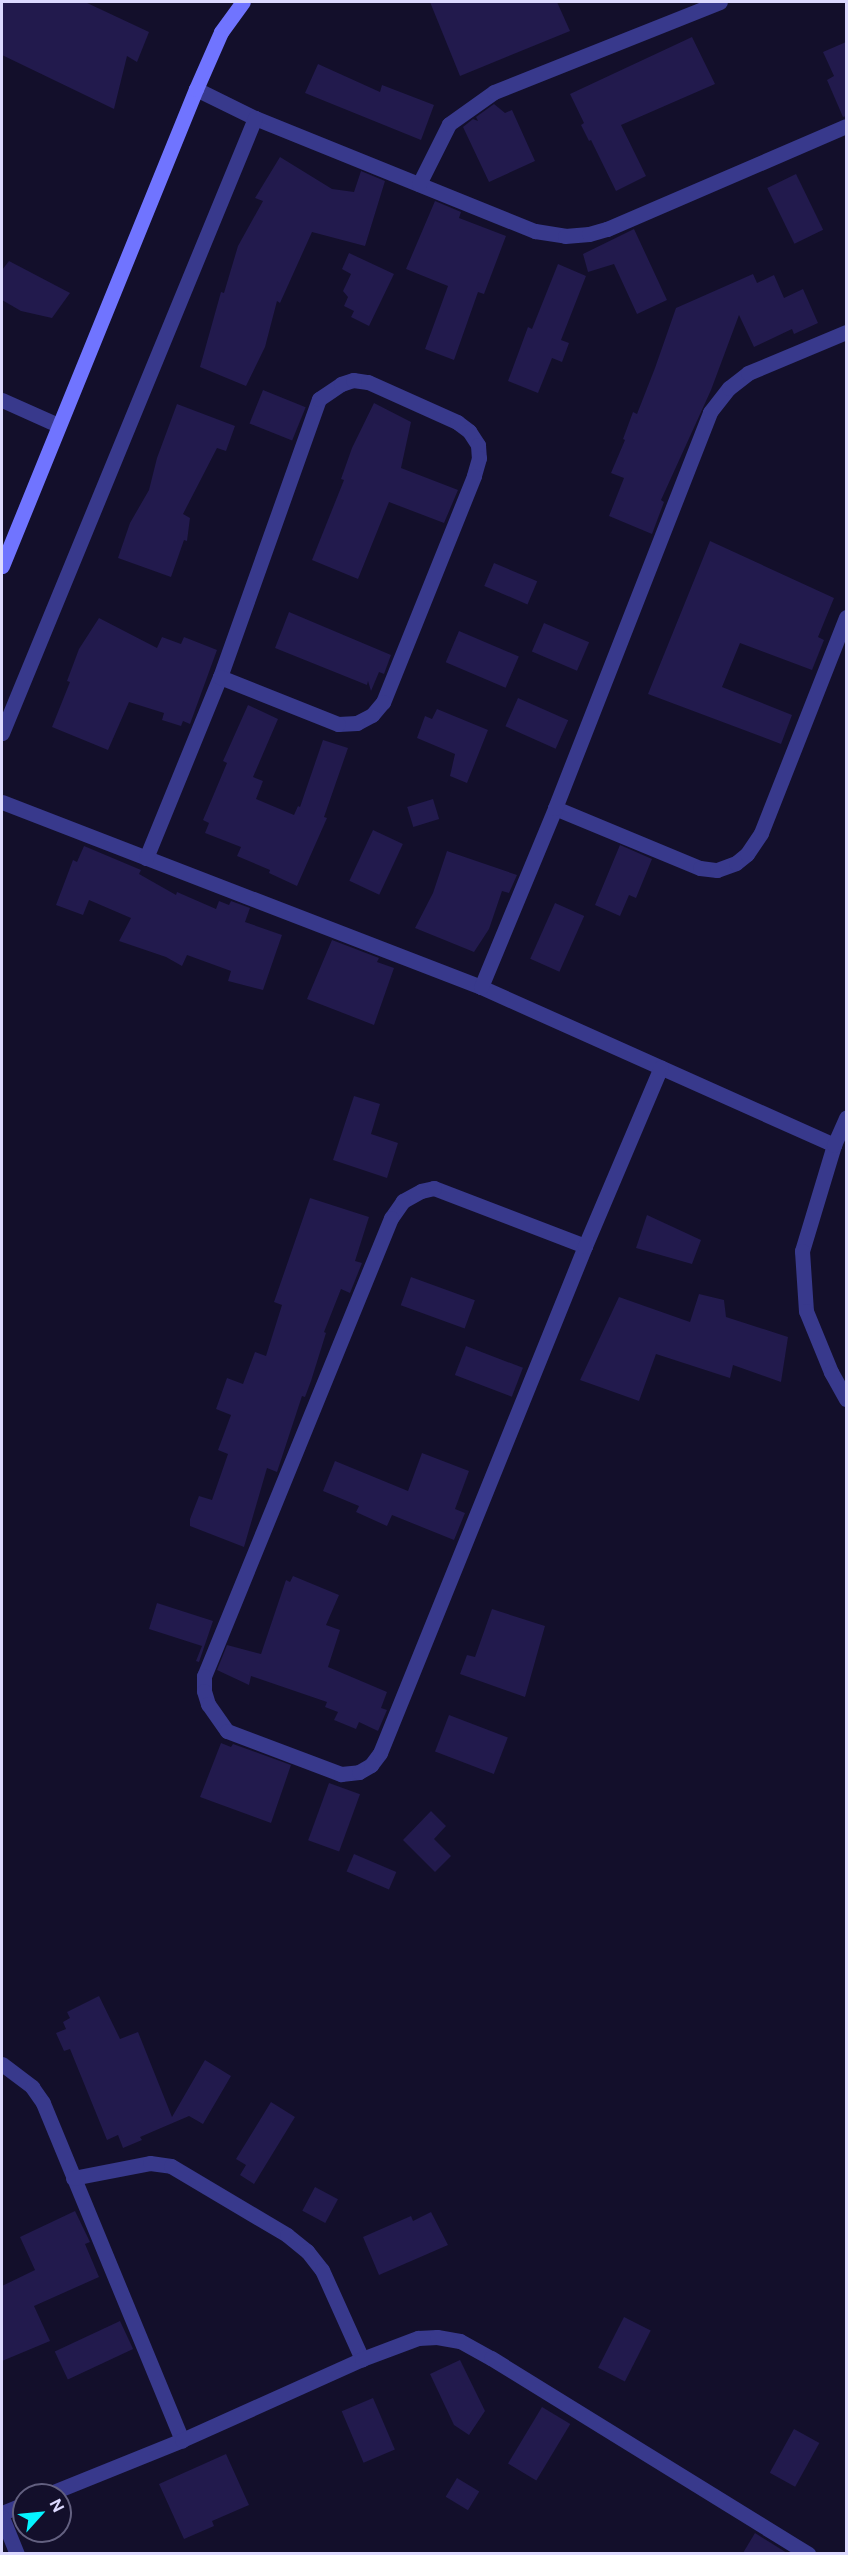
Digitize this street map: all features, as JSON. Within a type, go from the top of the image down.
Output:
[{"type":"street","points":[[2,566],[196,89],[221,32],[243,2]]},
{"type":"street","points":[[419,183],[449,123],[494,92],[720,2]]},
{"type":"street","points":[[196,89],[255,118],[535,231],[565,236],[589,234],[607,229],[846,126]]},
{"type":"street","points":[[2,733],[255,118]]},
{"type":"street","points":[[481,987],[555,808],[710,412],[729,388],[748,373],[846,333]]},
{"type":"street","points":[[147,858],[220,677],[319,399],[341,384],[353,380],[368,382],[457,422],[469,431],[478,445],[479,458],[474,476],[383,702],[372,715],[357,723],[338,724],[220,677]]},
{"type":"street","points":[[2,400],[58,425]]},
{"type":"street","points":[[555,808],[700,868],[717,870],[736,863],[747,854],[760,833],[846,617]]},
{"type":"street","points":[[2,802],[481,987],[834,1145]]},
{"type":"street","points":[[585,1246],[434,1188],[421,1191],[403,1201],[392,1218],[204,1676],[204,1691],[208,1704],[227,1731],[341,1774],[359,1772],[371,1765],[380,1754],[585,1246],[661,1066]]},
{"type":"street","points":[[846,1118],[834,1145],[802,1251],[806,1311],[831,1372],[846,1399]]},
{"type":"street","points":[[2,2064],[32,2087],[43,2103],[182,2440]]},
{"type":"street","points":[[73,2178],[150,2163],[171,2166],[287,2235],[307,2251],[322,2270],[362,2359]]},
{"type":"street","points":[[72,2484],[182,2440],[362,2359],[418,2338],[437,2337],[460,2341],[808,2553]]},
{"type":"street","points":[[2,2515],[17,2553]]},
{"type":"building","points":[[2,2],[85,2],[149,32],[137,62],[127,56],[114,109],[2,55]]},
{"type":"building","points":[[430,2],[557,2],[570,31],[460,76]]},
{"type":"building","points":[[692,37],[715,84],[621,125],[646,176],[616,191],[591,140],[589,141],[581,125],[584,123],[570,94]]},
{"type":"building","points":[[846,42],[846,116],[843,117],[827,80],[834,76],[823,52]]},
{"type":"building","points":[[318,64],[380,92],[382,85],[434,105],[421,140],[305,93]]},
{"type":"building","points":[[494,104],[505,113],[512,110],[535,161],[489,182],[463,127],[473,119],[478,121],[476,117]]},
{"type":"building","points":[[280,157],[332,189],[354,192],[361,171],[385,181],[365,246],[312,232],[280,303],[277,301],[265,347],[246,386],[200,367],[221,292],[224,293],[238,246],[263,201],[255,198]]},
{"type":"building","points":[[796,174],[823,230],[794,244],[767,188]]},
{"type":"building","points":[[435,201],[461,212],[459,218],[506,236],[484,294],[478,292],[454,360],[425,349],[448,286],[406,269]]},
{"type":"building","points":[[634,229],[667,300],[637,314],[614,264],[588,272],[583,254]]},
{"type":"building","points":[[349,253],[394,274],[369,326],[351,317],[354,311],[344,306],[348,297],[343,291],[351,274],[342,269]]},
{"type":"building","points":[[9,261],[70,293],[52,318],[21,311],[2,300],[2,270]]},
{"type":"building","points":[[558,264],[586,276],[561,340],[569,343],[562,362],[552,358],[538,393],[508,381],[528,327],[532,329]]},
{"type":"building","points":[[753,274],[757,283],[774,275],[784,298],[803,289],[818,323],[794,334],[792,329],[754,347],[739,315],[711,390],[661,500],[664,502],[652,534],[609,516],[624,478],[611,473],[625,440],[623,439],[633,412],[637,414],[676,308]]},
{"type":"building","points":[[263,390],[306,407],[292,441],[250,423]]},
{"type":"building","points":[[374,403],[411,422],[401,468],[458,490],[444,523],[389,502],[358,579],[312,560],[344,480],[341,479],[352,448]]},
{"type":"building","points":[[177,404],[235,426],[226,451],[217,448],[183,514],[190,518],[187,541],[184,540],[171,577],[118,558],[130,523],[149,490],[157,458]]},
{"type":"building","points":[[710,541],[834,598],[818,637],[824,640],[812,670],[740,643],[722,687],[792,715],[781,744],[648,694]]},
{"type":"building","points":[[494,563],[537,581],[527,604],[484,586]]},
{"type":"building","points":[[289,612],[391,655],[384,674],[379,672],[371,691],[368,681],[367,685],[275,648]]},
{"type":"building","points":[[99,618],[157,648],[162,637],[181,644],[184,637],[217,650],[190,724],[183,721],[181,726],[162,720],[164,713],[129,702],[108,750],[52,727],[70,682],[67,681],[79,649]]},
{"type":"building","points":[[544,623],[589,642],[577,671],[532,652]]},
{"type":"building","points":[[459,631],[519,656],[506,688],[446,662]]},
{"type":"building","points":[[518,698],[568,720],[556,749],[505,726]]},
{"type":"building","points":[[248,705],[278,719],[253,777],[263,781],[256,799],[294,815],[298,806],[300,807],[323,740],[348,748],[324,817],[327,818],[297,886],[269,873],[270,870],[237,856],[241,847],[205,833],[209,823],[203,820],[227,763],[223,761]]},
{"type":"building","points":[[437,709],[488,730],[467,783],[450,776],[455,754],[417,738],[425,716],[432,719]]},
{"type":"building","points":[[433,799],[439,819],[413,827],[407,807]]},
{"type":"building","points":[[373,830],[403,844],[379,895],[349,881]]},
{"type":"building","points":[[620,845],[652,859],[636,898],[629,895],[620,916],[595,905]]},
{"type":"building","points":[[84,846],[141,870],[139,874],[176,895],[177,892],[216,909],[219,901],[229,905],[231,901],[250,908],[245,922],[282,935],[263,990],[228,981],[231,971],[187,955],[182,966],[166,957],[119,941],[131,918],[89,900],[83,915],[56,905],[73,860],[77,862]]},
{"type":"building","points":[[447,851],[517,875],[509,893],[502,891],[489,929],[474,952],[415,928],[433,893]]},
{"type":"building","points":[[555,903],[584,916],[559,972],[530,959]]},
{"type":"building","points":[[332,940],[379,958],[377,962],[394,968],[374,1025],[307,999]]},
{"type":"building","points":[[354,1096],[380,1104],[371,1134],[398,1143],[387,1178],[333,1160]]},
{"type":"building","points":[[310,1198],[369,1217],[355,1261],[362,1263],[350,1293],[341,1289],[324,1332],[326,1333],[311,1381],[305,1397],[302,1396],[277,1472],[267,1468],[244,1547],[190,1526],[190,1519],[199,1496],[212,1500],[228,1454],[218,1450],[231,1415],[216,1409],[227,1378],[243,1384],[255,1352],[266,1356],[282,1305],[274,1302]]},
{"type":"building","points":[[647,1215],[701,1240],[692,1264],[636,1248]]},
{"type":"building","points":[[411,1277],[475,1300],[465,1328],[401,1305]]},
{"type":"building","points":[[699,1294],[724,1300],[726,1317],[788,1337],[781,1382],[733,1365],[730,1378],[656,1354],[639,1401],[580,1380],[619,1297],[690,1322]]},
{"type":"building","points":[[466,1346],[523,1368],[512,1397],[455,1375]]},
{"type":"building","points":[[422,1453],[469,1471],[455,1509],[465,1513],[454,1540],[392,1515],[387,1526],[356,1512],[359,1506],[323,1491],[335,1461],[408,1491]]},
{"type":"building","points":[[293,1576],[339,1595],[326,1625],[340,1630],[328,1667],[387,1692],[381,1708],[387,1710],[378,1731],[359,1722],[356,1729],[334,1720],[338,1712],[325,1707],[327,1702],[251,1676],[249,1685],[217,1670],[227,1645],[261,1654],[286,1580],[290,1582]]},
{"type":"building","points":[[157,1603],[213,1621],[199,1662],[196,1661],[202,1646],[149,1629]]},
{"type":"building","points":[[492,1609],[545,1626],[525,1697],[460,1674],[467,1655],[475,1657]]},
{"type":"building","points":[[449,1715],[508,1738],[494,1774],[435,1751]]},
{"type":"building","points":[[221,1743],[231,1747],[233,1744],[291,1765],[271,1823],[200,1797]]},
{"type":"building","points":[[329,1783],[360,1794],[339,1852],[308,1840]]},
{"type":"building","points":[[431,1811],[446,1826],[434,1839],[451,1856],[435,1872],[403,1840]]},
{"type":"building","points":[[354,1854],[396,1872],[389,1889],[347,1871]]},
{"type":"building","points":[[99,1996],[120,2039],[138,2032],[172,2117],[205,2060],[231,2076],[203,2124],[189,2116],[140,2137],[142,2140],[123,2148],[118,2135],[107,2140],[70,2049],[64,2051],[56,2033],[66,2029],[63,2022],[70,2018],[67,2012]]},
{"type":"building","points":[[271,2102],[295,2117],[254,2184],[240,2175],[246,2165],[236,2159]]},
{"type":"building","points":[[315,2187],[338,2199],[325,2223],[302,2211]]},
{"type":"building","points":[[75,2211],[90,2242],[85,2244],[99,2277],[34,2306],[50,2341],[2,2361],[2,2286],[35,2270],[20,2237]]},
{"type":"building","points":[[431,2212],[448,2245],[379,2275],[363,2237],[411,2216],[413,2221]]},
{"type":"building","points":[[624,2317],[651,2331],[625,2381],[598,2368]]},
{"type":"building","points":[[120,2321],[133,2349],[68,2380],[55,2351]]},
{"type":"building","points":[[460,2360],[485,2411],[469,2435],[454,2425],[430,2374]]},
{"type":"building","points":[[373,2398],[395,2450],[364,2463],[342,2411]]},
{"type":"building","points":[[542,2407],[570,2424],[536,2481],[508,2464]]},
{"type":"building","points":[[794,2429],[819,2443],[795,2487],[770,2473]]},
{"type":"building","points":[[226,2454],[249,2505],[212,2521],[214,2526],[184,2539],[159,2484]]},
{"type":"building","points":[[457,2478],[479,2491],[468,2510],[446,2497]]},
{"type":"building","points":[[755,2533],[787,2553],[743,2553]]}]
